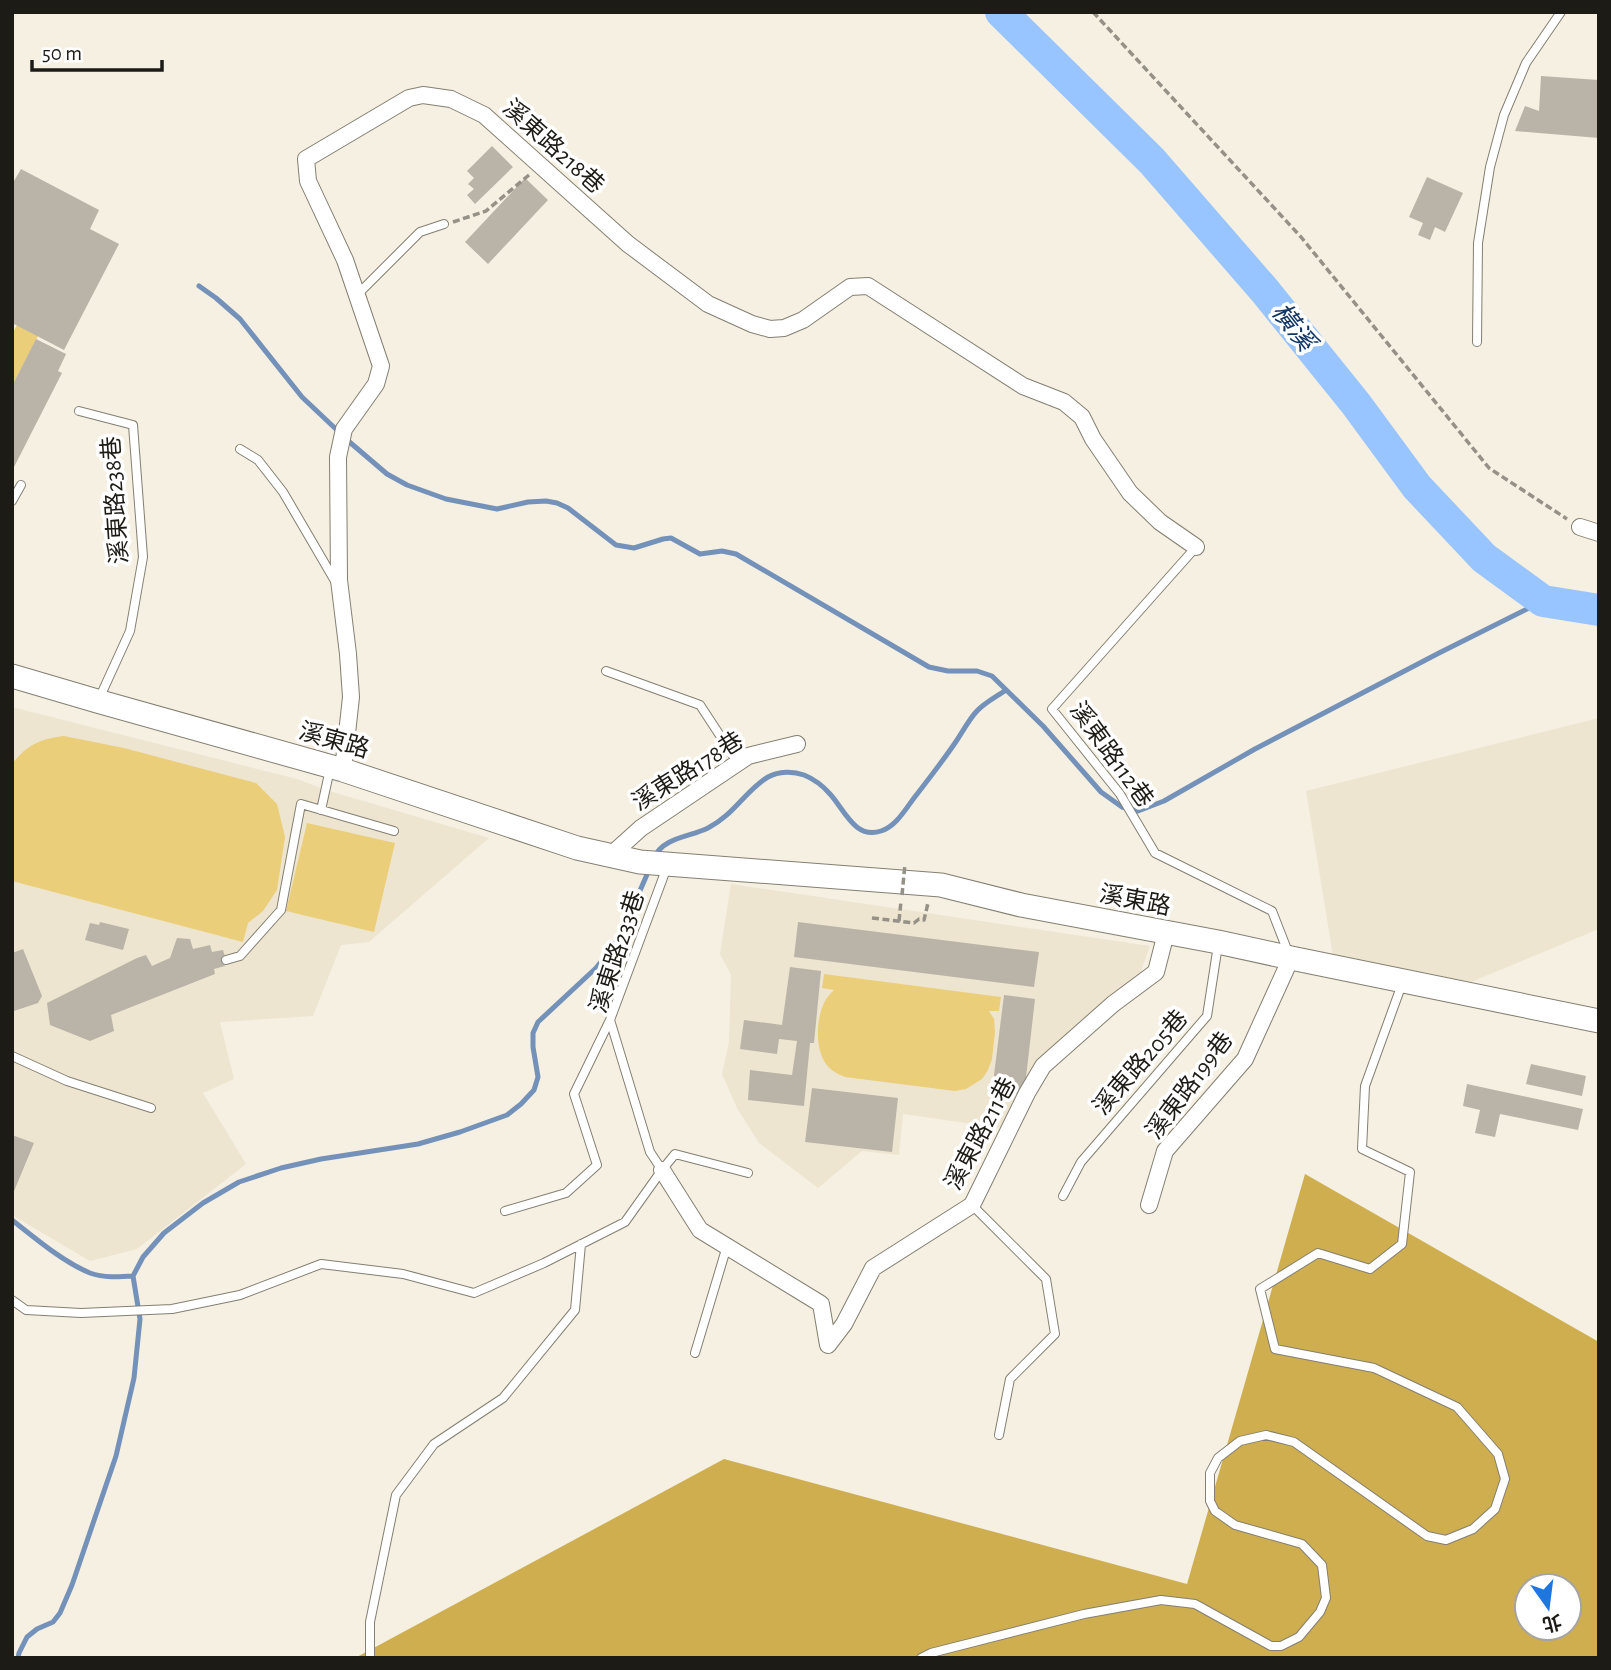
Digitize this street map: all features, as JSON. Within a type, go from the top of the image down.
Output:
[{"type":"main road","name":"溪東路","points":[[12,676],[337,768],[577,848],[655,863],[941,885],[1021,905],[1219,942],[1599,1021]]},
{"type":"street","name":"溪東路218巷","points":[[337,768],[351,697],[340,590],[338,457],[342,434],[376,384],[381,366],[345,260],[308,181],[306,159],[409,98],[423,95],[451,99],[484,115],[628,244],[708,304],[752,324],[770,329],[784,328],[803,320],[850,287],[868,286],[1023,386],[1064,402],[1082,417],[1093,439],[1130,493],[1160,522],[1196,547]]},
{"type":"street","points":[[1580,527],[1599,533]]},
{"type":"street","name":"溪東路178巷","points":[[611,855],[641,828],[748,756],[797,744]]},
{"type":"street","name":"溪東路211巷","points":[[662,1170],[700,1230],[821,1304],[828,1345],[844,1324],[873,1268],[972,1205],[1027,1093],[1044,1066],[1113,1004],[1156,972],[1166,933]]},
{"type":"street","name":"溪東路199巷","points":[[1149,1205],[1165,1151],[1245,1059],[1291,958]]},
{"type":"lane","points":[[1477,342],[1478,243],[1494,154],[1504,115],[1526,63],[1561,12]]},
{"type":"lane","points":[[357,295],[420,232],[444,224]]},
{"type":"lane","name":"溪東路238巷","points":[[79,411],[133,425],[143,557],[130,631],[97,701]]},
{"type":"lane","points":[[240,449],[258,460],[283,492],[340,590]]},
{"type":"lane","points":[[12,501],[21,485]]},
{"type":"lane","name":"溪東路112巷","points":[[1196,547],[1052,709],[1120,794],[1154,853],[1272,911],[1291,958]]},
{"type":"lane","points":[[606,671],[700,705],[738,763]]},
{"type":"lane","points":[[321,810],[337,768]]},
{"type":"lane","points":[[226,960],[240,956],[281,910],[301,804],[394,831]]},
{"type":"lane","name":"溪東路233巷","points":[[655,863],[610,1020],[650,1152],[662,1170]]},
{"type":"lane","name":"溪東路205巷","points":[[1063,1196],[1081,1162],[1207,1016],[1219,942]]},
{"type":"lane","points":[[921,1658],[931,1653],[1084,1614],[1161,1600],[1195,1604],[1271,1646],[1281,1646],[1299,1637],[1321,1612],[1326,1598],[1322,1565],[1302,1544],[1235,1525],[1215,1511],[1210,1501],[1210,1473],[1218,1458],[1240,1441],[1266,1435],[1294,1442],[1426,1536],[1446,1540],[1473,1529],[1495,1509],[1506,1479],[1497,1454],[1457,1407],[1374,1368],[1275,1349],[1260,1289],[1318,1253],[1370,1269],[1402,1244],[1410,1172],[1362,1149],[1365,1086],[1403,981]]},
{"type":"lane","points":[[505,1211],[566,1193],[597,1165],[573,1094],[610,1020]]},
{"type":"lane","points":[[12,1056],[67,1081],[151,1108]]},
{"type":"lane","points":[[12,1300],[26,1310],[81,1313],[172,1308],[240,1295],[321,1264],[403,1274],[474,1293],[544,1263],[625,1222],[675,1154],[748,1173]]},
{"type":"lane","points":[[972,1205],[1046,1279],[1055,1334],[1010,1379],[999,1435]]},
{"type":"lane","points":[[370,1658],[370,1622],[396,1495],[434,1444],[503,1398],[575,1310],[581,1244]]},
{"type":"lane","points":[[695,1353],[727,1246]]},
{"type":"path","points":[[1093,12],[1301,237],[1489,468],[1580,527]]},
{"type":"path","points":[[444,224],[486,211],[540,166]]},
{"type":"path","points":[[899,919],[905,864]]},
{"type":"path","points":[[872,918],[899,919],[914,923],[919,919],[924,920],[926,913]]},
{"type":"shaded area","points":[[17,325],[38,336],[13,384],[12,334]]},
{"type":"shaded area","points":[[12,707],[297,779],[489,838],[369,942],[341,945],[313,1016],[220,1022],[234,1079],[203,1093],[246,1164],[137,1249],[90,1261],[12,1215]]},
{"type":"shaded area","points":[[1599,718],[1599,929],[1471,982],[1333,956],[1306,791]]},
{"type":"shaded area","points":[[64,736],[124,748],[256,783],[277,804],[285,837],[277,890],[263,911],[248,923],[243,942],[12,881],[12,764],[35,744]]},
{"type":"shaded area","points":[[307,823],[395,843],[374,932],[286,911]]},
{"type":"shaded area","points":[[731,884],[1150,946],[1139,976],[1074,1027],[1035,1067],[1001,1128],[903,1114],[899,1155],[862,1151],[818,1188],[759,1143],[737,1108],[722,1074],[729,1042],[731,975],[720,954]]},
{"type":"shaded area","points":[[824,974],[1001,997],[999,1011],[989,1011],[994,1019],[995,1032],[988,1070],[982,1079],[966,1089],[955,1091],[845,1077],[835,1072],[822,1058],[818,1043],[821,1010],[834,990],[822,988]]},
{"type":"shaded area","points":[[1305,1174],[1599,1342],[1599,1658],[355,1658],[724,1459],[1187,1584]]},
{"type":"building","points":[[1541,76],[1599,80],[1599,138],[1515,131],[1525,106],[1539,111]]},
{"type":"building","points":[[492,146],[513,167],[475,204],[467,195],[474,189],[468,184],[474,178],[467,171]]},
{"type":"building","points":[[21,169],[99,210],[90,229],[119,244],[64,350],[12,323],[12,180],[14,181]]},
{"type":"building","points":[[1427,177],[1463,193],[1445,232],[1435,227],[1430,240],[1418,235],[1423,223],[1409,217]]},
{"type":"building","points":[[525,178],[548,200],[488,264],[465,242]]},
{"type":"building","points":[[36,339],[66,354],[58,371],[62,373],[12,471],[12,386]]},
{"type":"building","points":[[100,922],[129,929],[123,950],[85,940],[90,923],[99,925]]},
{"type":"building","points":[[798,922],[1039,952],[1034,987],[794,957]]},
{"type":"building","points":[[177,938],[190,939],[193,949],[210,945],[212,952],[223,950],[225,966],[214,969],[215,974],[111,1015],[114,1031],[90,1041],[50,1025],[47,1003],[137,958],[146,955],[152,966],[170,958]]},
{"type":"building","points":[[23,949],[42,996],[38,1003],[12,1011],[12,953]]},
{"type":"building","points":[[790,967],[821,971],[804,1106],[748,1100],[750,1070],[792,1075],[797,1041],[779,1039],[777,1054],[740,1049],[744,1020],[782,1025]]},
{"type":"building","points":[[1004,995],[1035,999],[1024,1095],[992,1091]]},
{"type":"building","points":[[1531,1064],[1586,1076],[1582,1096],[1526,1084]]},
{"type":"building","points":[[1467,1084],[1583,1109],[1578,1130],[1500,1114],[1495,1137],[1475,1133],[1480,1110],[1463,1106]]},
{"type":"building","points":[[812,1088],[898,1098],[892,1152],[805,1142]]},
{"type":"building","points":[[12,1135],[34,1143],[12,1196]]},
{"type":"waterway","name":"橫溪","points":[[1001,12],[1152,161],[1265,291],[1356,404],[1417,487],[1484,558],[1543,601],[1599,610]]},
{"type":"waterway","points":[[199,286],[240,319],[302,397],[339,432]]},
{"type":"waterway","points":[[346,439],[387,474],[407,485],[446,499],[497,509],[528,502],[557,503],[568,508],[616,545],[634,548],[671,538],[700,554],[722,551],[736,554],[929,667],[948,671],[977,671],[992,676],[1043,726],[1101,792],[1122,807],[1138,811],[1164,801],[1255,749],[1543,601]]},
{"type":"waterway","points":[[654,858],[658,851],[670,842],[717,823],[760,782],[781,773],[800,774],[818,783],[851,821],[864,831],[872,833],[886,829],[904,812],[976,712],[1006,690]]},
{"type":"waterway","points":[[18,1658],[27,1637],[53,1622],[60,1613],[116,1456],[134,1378],[140,1319],[133,1276],[143,1257],[164,1233],[203,1203],[239,1182],[281,1168],[321,1159],[418,1144],[507,1115],[534,1090],[538,1077],[533,1033],[538,1022],[596,968],[612,948],[621,934],[649,870]]},
{"type":"waterway","points":[[12,1220],[70,1263],[90,1273],[101,1276],[133,1276]]}]
